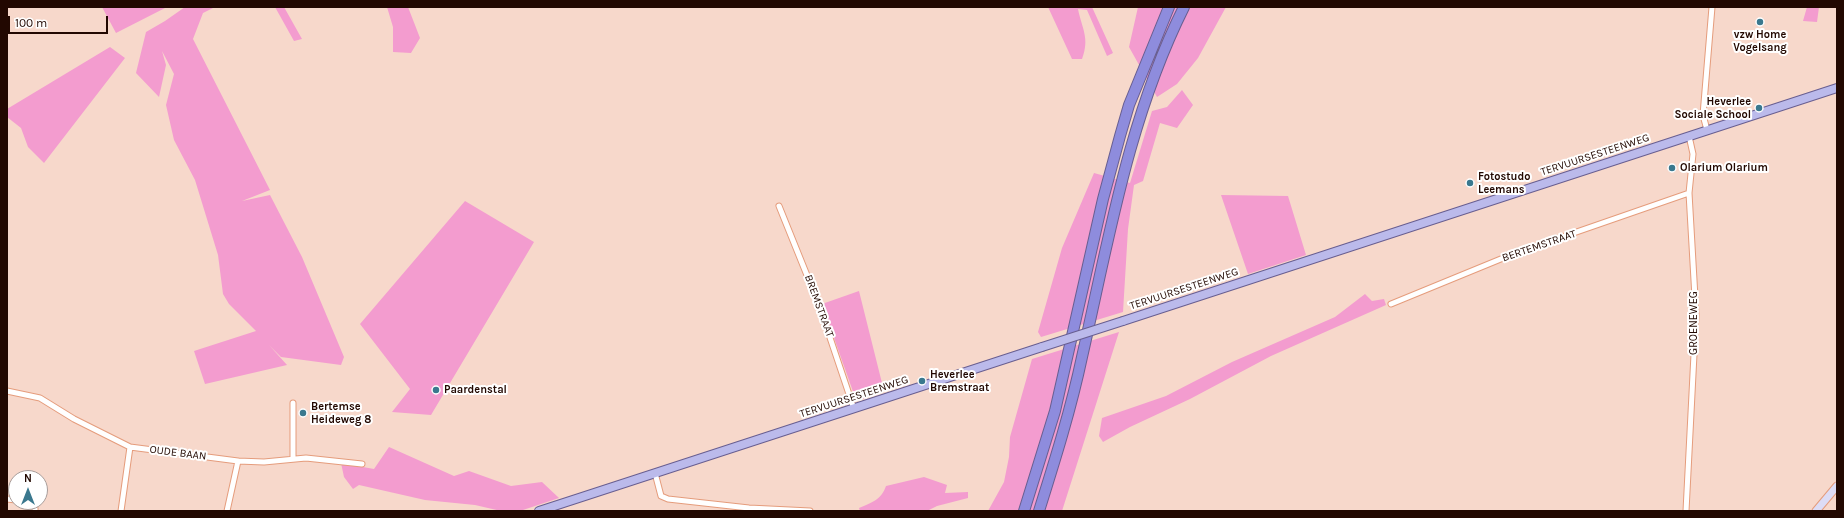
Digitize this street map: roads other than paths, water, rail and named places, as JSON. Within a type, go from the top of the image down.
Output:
[{"type":"highway","points":[[1024,511],[1055,411],[1103,199],[1120,136],[1132,98],[1169,7]]},
{"type":"highway","points":[[1039,511],[1069,412],[1116,200],[1142,109],[1184,7]]},
{"type":"main road","name":"TERVUURSESTEENWEG","points":[[539,511],[1837,88]]},
{"type":"main road","points":[[1816,511],[1837,486]]},
{"type":"street","points":[[1707,130],[1703,115],[1712,7]]},
{"type":"street","name":"GROENEWEG","points":[[1686,511],[1696,315],[1688,193],[1693,154],[1689,136]]},
{"type":"street","name":"BERTEMSTRAAT","points":[[1391,304],[1513,254],[1688,193]]},
{"type":"street","name":"BREMSTRAAT","points":[[779,206],[819,305],[854,408]]},
{"type":"street","name":"OUDE BAAN","points":[[7,391],[40,398],[74,419],[130,447],[238,461],[264,462],[293,458],[306,458],[362,464]]},
{"type":"street","points":[[293,403],[293,458]]},
{"type":"street","points":[[121,511],[130,447]]},
{"type":"street","points":[[227,511],[238,461]]},
{"type":"street","points":[[655,473],[661,496],[668,499],[749,508],[810,511]]},
{"type":"place","name":"vzw Home Vogelsang","points":[[1760,22]]},
{"type":"place","name":"Heverlee Sociale School","points":[[1759,108]]},
{"type":"place","name":"Olarium Olarium","points":[[1672,168]]},
{"type":"place","name":"Fotostudo Leemans","points":[[1470,183]]},
{"type":"place","name":"Heverlee Bremstraat","points":[[922,381]]},
{"type":"place","name":"Paardenstal","points":[[436,390]]},
{"type":"place","name":"Bertemse Heideweg 8","points":[[303,413]]}]
